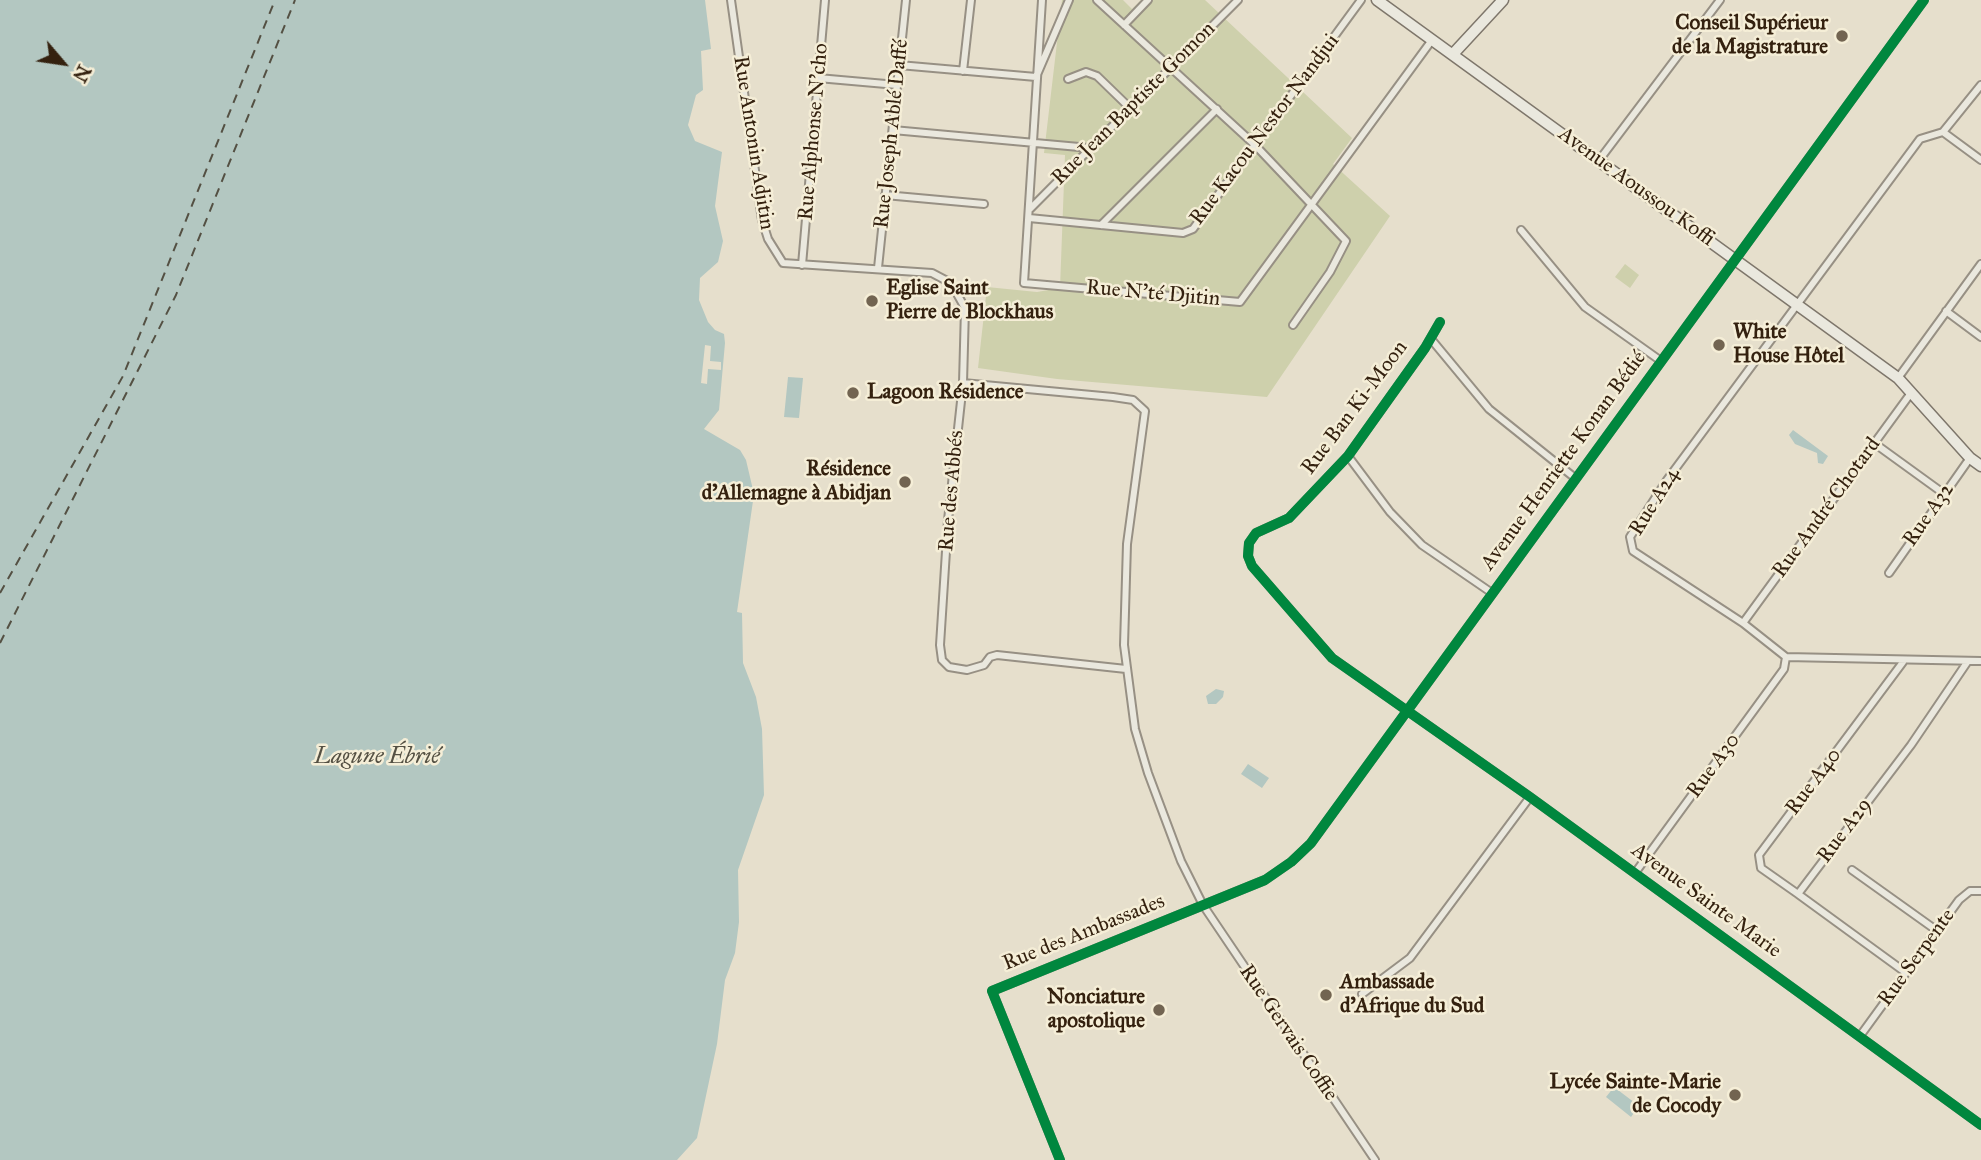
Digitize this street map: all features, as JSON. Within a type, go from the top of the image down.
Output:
[{"type":"street","name":"Rue Antonin Adjitin","points":[[731,0],[765,231],[783,263],[802,265]]},
{"type":"street","name":"Rue Alphonse N'cho","points":[[802,265],[825,0]]},
{"type":"street","name":"Rue Joseph Ablé Daffé","points":[[878,268],[906,0]]},
{"type":"street","points":[[963,71],[971,0]]},
{"type":"street","name":"Rue N'té Djitin","points":[[1042,0],[1024,283],[1240,302],[1432,40]]},
{"type":"street","points":[[899,65],[1036,77],[1069,0]]},
{"type":"street","points":[[1097,0],[1255,145],[1346,241],[1330,272],[1293,325]]},
{"type":"street","points":[[1124,24],[1148,0]]},
{"type":"street","name":"Rue Jean Baptiste Gomon","points":[[1030,209],[1238,0]]},
{"type":"street","name":"Rue Kacou Nestor Nandjui","points":[[1029,218],[1189,232],[1361,0]]},
{"type":"street","name":"Avenue Aoussou Koffi","points":[[1377,0],[1600,159],[1898,378],[1977,459]]},
{"type":"street","points":[[1600,159],[1720,0]]},
{"type":"street","name":"Avenue Henriette Konan Bédié","points":[[1203,905],[1265,880],[1291,862],[1311,843],[1924,0]]},
{"type":"street","points":[[1452,54],[1503,1]]},
{"type":"street","points":[[1069,79],[1086,72],[1097,76],[1130,108]]},
{"type":"street","points":[[818,78],[897,85]]},
{"type":"street","points":[[1981,85],[1943,132],[1981,160]]},
{"type":"street","points":[[1101,225],[1217,109]]},
{"type":"street","points":[[893,130],[1090,148]]},
{"type":"street","name":"Rue A24","points":[[1786,657],[1742,623],[1633,551],[1630,537],[1667,480],[1920,139],[1943,132]]},
{"type":"street","points":[[885,195],[984,204]]},
{"type":"street","points":[[1521,230],[1585,307],[1661,361]]},
{"type":"street","points":[[1898,378],[1981,264]]},
{"type":"street","name":"Rue des Abbés","points":[[802,265],[932,273],[943,278],[959,293],[966,321],[963,383],[948,520],[940,645],[942,660],[949,667],[967,670],[984,666],[990,657],[997,655],[1126,668]]},
{"type":"street","points":[[1946,311],[1981,337]]},
{"type":"street","name":"Rue Ban Ki-Moon","points":[[1407,710],[1325,653],[1252,566],[1248,556],[1249,543],[1256,533],[1289,517],[1348,456],[1431,339],[1440,322]]},
{"type":"street","points":[[1431,339],[1489,409],[1575,478]]},
{"type":"street","name":"Rue Gervais Coffie","points":[[963,383],[1133,400],[1145,411],[1127,544],[1124,645],[1135,729],[1148,773],[1181,861],[1203,905],[1375,1160]]},
{"type":"street","name":"Rue André Chotard","points":[[1742,623],[1911,393]]},
{"type":"street","points":[[1874,443],[1943,493]]},
{"type":"street","points":[[1348,456],[1390,512],[1422,545],[1492,593]]},
{"type":"street","name":"Rue A32","points":[[1889,573],[1943,493],[1977,459]]},
{"type":"street","points":[[1786,657],[1903,662],[1981,661]]},
{"type":"street","name":"Rue A30","points":[[1635,873],[1784,669],[1786,657]]},
{"type":"street","name":"Rue A29","points":[[1798,894],[1911,745],[1968,661]]},
{"type":"street","name":"Rue A40","points":[[1798,894],[1762,867],[1759,855],[1903,662]]},
{"type":"street","name":"Avenue Sainte Marie","points":[[1407,710],[1981,1125]]},
{"type":"street","points":[[1362,994],[1410,958],[1530,797]]},
{"type":"street","points":[[1852,870],[1936,930]]},
{"type":"street","name":"Rue Serpente","points":[[1860,1036],[1936,930],[1966,894],[1981,891]]},
{"type":"street","points":[[1798,894],[1905,972]]},
{"type":"street","name":"Rue des Ambassades","points":[[1060,1160],[992,991],[1203,905]]},
{"type":"green space","points":[[1062,0],[1123,0],[1132,9],[1141,0],[1205,0],[1352,138],[1333,164],[1390,216],[1267,397],[1057,379],[978,368],[987,287],[1037,292],[1060,288],[1065,155],[1044,153]]},
{"type":"green space","points":[[1625,264],[1639,275],[1630,288],[1615,277]]},
{"type":"water","name":"Lagune Ébrié","points":[[0,0],[705,0],[711,49],[701,51],[703,90],[696,95],[688,125],[695,141],[722,152],[715,206],[723,241],[718,262],[700,278],[699,300],[708,322],[715,330],[724,334],[725,343],[719,410],[704,429],[740,450],[746,460],[754,494],[737,612],[742,613],[743,663],[756,697],[762,729],[764,795],[738,870],[739,922],[735,953],[725,980],[717,1044],[697,1138],[677,1160],[0,1160]]},
{"type":"water","points":[[788,377],[803,378],[799,418],[784,417]]},
{"type":"water","points":[[1793,430],[1828,456],[1823,464],[1818,463],[1817,453],[1795,444],[1789,435]]},
{"type":"water","points":[[1216,689],[1224,691],[1223,697],[1216,704],[1208,704],[1206,696]]},
{"type":"water","points":[[1248,764],[1269,778],[1262,788],[1241,774]]},
{"type":"water","points":[[1614,1087],[1639,1106],[1631,1117],[1606,1097]]},
{"type":"pier","points":[[705,345],[711,346],[710,361],[721,362],[721,370],[708,369],[707,384],[701,383]]},
{"type":"ferry route","points":[[0,593],[123,376],[275,0]]},
{"type":"ferry route","points":[[0,643],[176,295],[295,0]]},
{"type":"cycle path","points":[[1060,1160],[992,991],[1265,880],[1291,862],[1311,843],[1924,0]]},
{"type":"cycle path","points":[[1440,322],[1425,348],[1348,456],[1289,518],[1256,533],[1249,543],[1248,556],[1252,566],[1332,658],[1530,797],[1981,1125]]},
{"type":"place","name":"Conseil Supérieur de la Magistrature","points":[[1842,36]]},
{"type":"place","name":"Eglise Saint Pierre de Blockhaus","points":[[872,301]]},
{"type":"place","name":"White House Hôtel","points":[[1719,345]]},
{"type":"place","name":"Lagoon Résidence","points":[[853,393]]},
{"type":"place","name":"Résidence d’Allemagne à Abidjan","points":[[905,482]]},
{"type":"place","name":"Ambassade d'Afrique du Sud","points":[[1326,995]]},
{"type":"place","name":"Nonciature apostolique","points":[[1159,1010]]},
{"type":"place","name":"Lycée Sainte-Marie de Cocody","points":[[1735,1095]]}]
